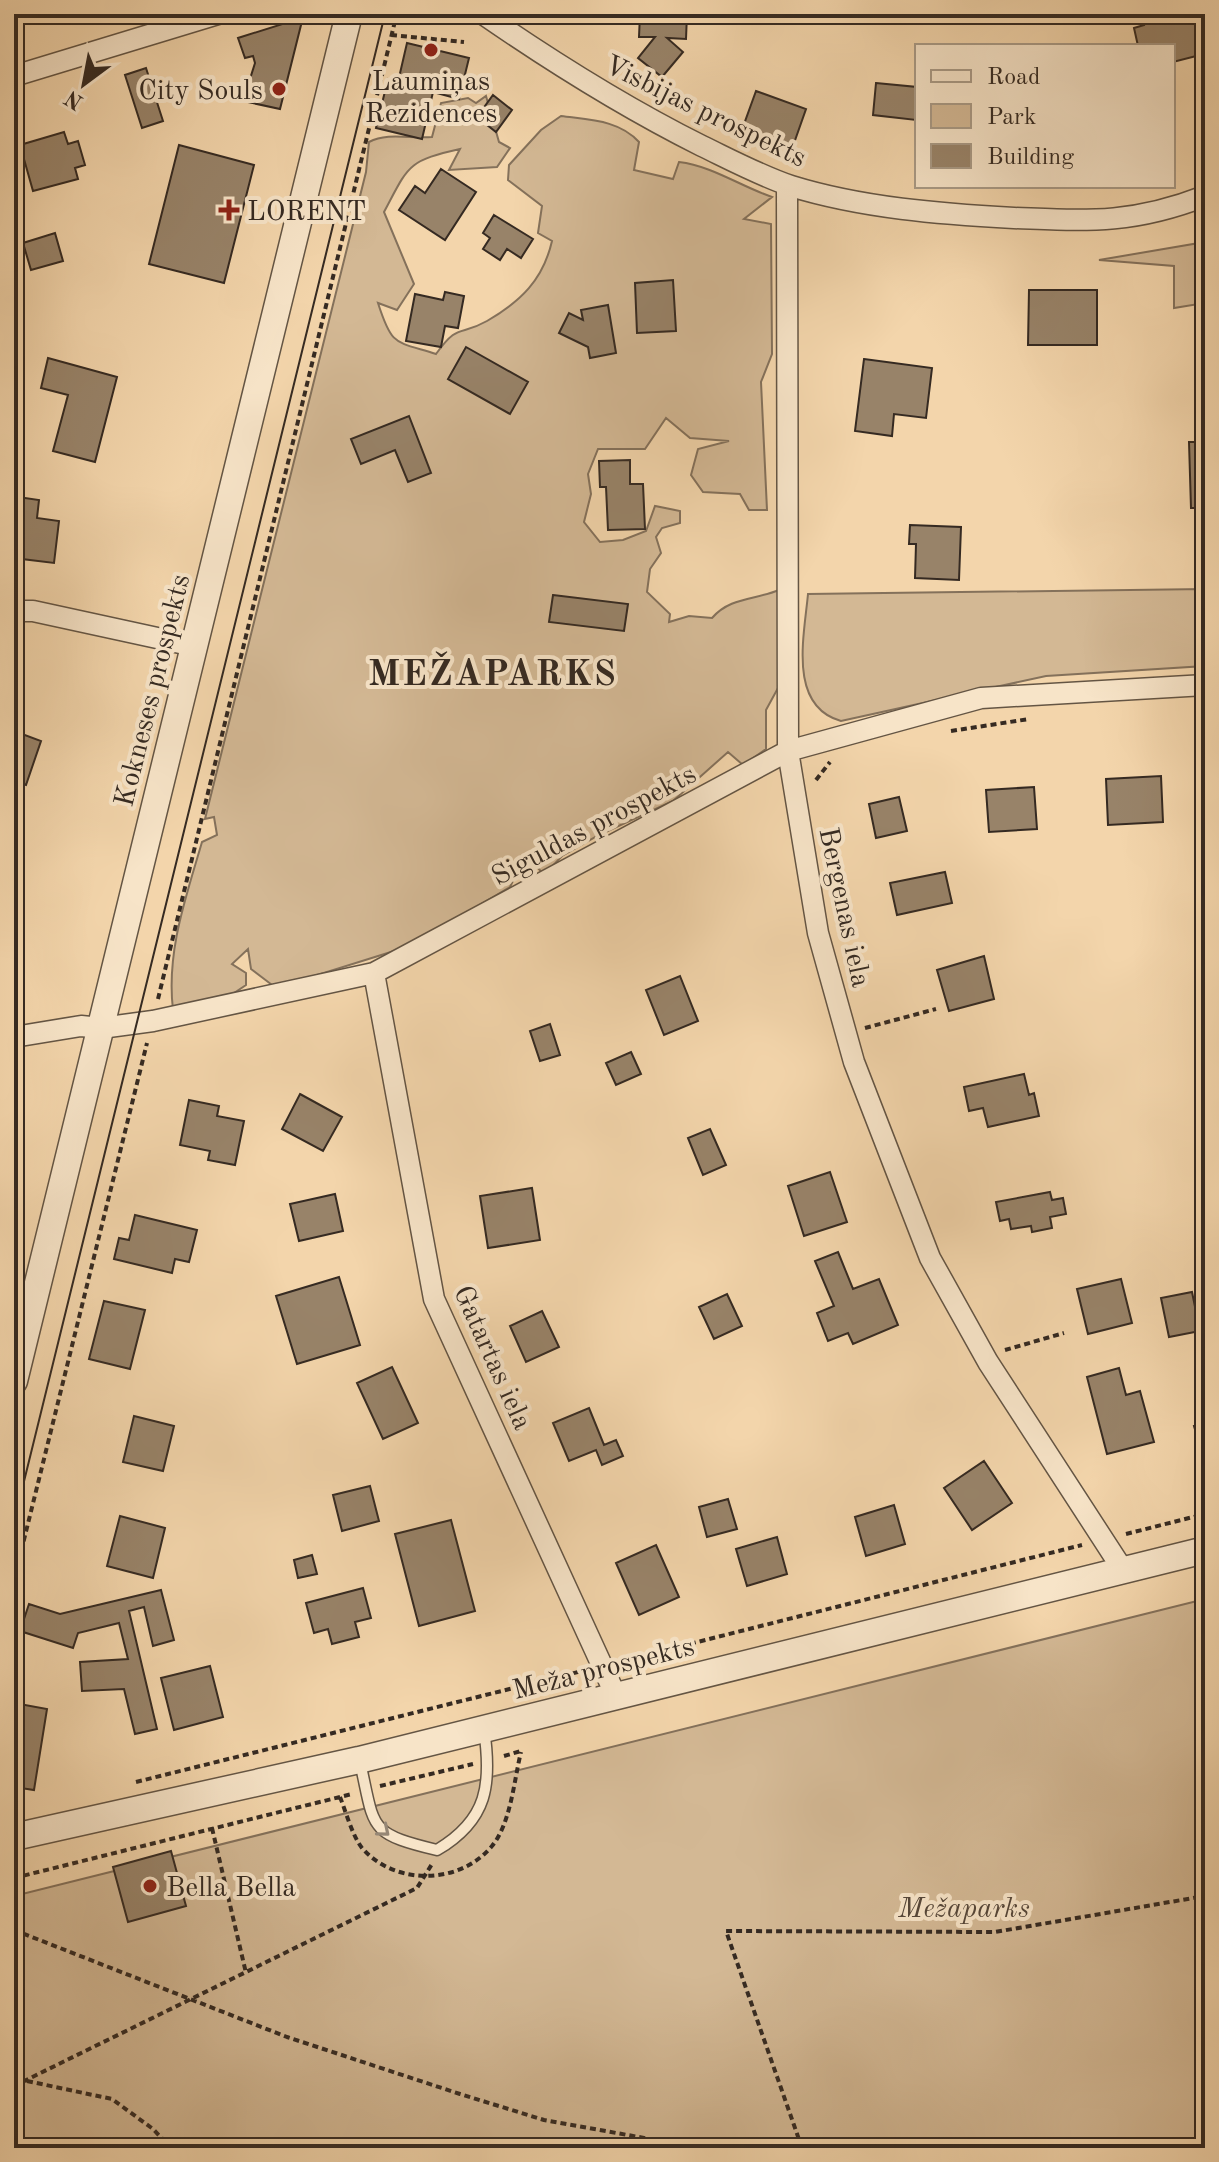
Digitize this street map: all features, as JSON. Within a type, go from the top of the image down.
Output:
[{"type":"street","points":[[14,76],[218,14]]},
{"type":"street","name":"Kokneses prospekts","points":[[14,1381],[349,14]]},
{"type":"street","name":"Visbijas prospekts","points":[[483,14],[606,94],[717,153],[787,185],[879,204],[999,217],[1091,221],[1141,217],[1205,196]]},
{"type":"street","name":"Bergenas iela","points":[[787,185],[788,751],[818,933],[851,1051],[930,1258],[988,1362],[1123,1570]]},
{"type":"street","points":[[14,611],[33,611],[194,646]]},
{"type":"street","name":"Siguldas prospekts","points":[[14,1037],[81,1026],[101,1028],[153,1021],[374,973],[788,751],[981,698],[1205,685]]},
{"type":"street","name":"Gatartas iela","points":[[374,973],[434,1299],[616,1696]]},
{"type":"street","name":"Meža prospekts","points":[[14,1837],[359,1760],[1205,1550]]},
{"type":"lane","points":[[359,1760],[374,1824],[390,1839],[437,1850],[459,1837],[483,1804],[489,1761],[484,1729]]},
{"type":"path","points":[[298,22],[303,14]]},
{"type":"path","points":[[14,1580],[396,17]]},
{"type":"path","points":[[391,35],[464,42]]},
{"type":"path","points":[[940,733],[1030,719]]},
{"type":"path","points":[[814,783],[831,761]]},
{"type":"path","points":[[872,1026],[936,1009]]},
{"type":"path","points":[[864,1012],[871,1036]]},
{"type":"path","points":[[1009,1348],[1064,1333]]},
{"type":"path","points":[[998,1338],[1011,1357]]},
{"type":"path","points":[[1119,1520],[1128,1533]]},
{"type":"path","points":[[14,1878],[521,1751]]},
{"type":"path","points":[[212,1828],[246,1973]]},
{"type":"path","points":[[14,2086],[417,1888],[426,1878],[437,1850]]},
{"type":"path","points":[[802,2148],[726,1931],[995,1932],[1205,1896]]},
{"type":"path","points":[[14,1930],[287,2037],[544,2120],[700,2148]]},
{"type":"path","points":[[24,2081],[112,2099],[153,2129],[171,2148]]},
{"type":"green space","points":[[486,96],[499,142],[510,148],[497,167],[449,170],[460,149],[429,157],[405,175],[384,212],[414,284],[397,310],[378,303],[387,328],[403,344],[436,354],[455,334],[478,326],[510,306],[536,278],[552,241],[538,233],[542,206],[508,180],[509,165],[541,130],[561,116],[603,122],[631,135],[639,142],[634,170],[673,179],[679,162],[691,164],[772,197],[744,219],[771,224],[772,354],[761,382],[767,510],[749,510],[740,494],[703,492],[691,475],[698,449],[729,441],[690,438],[666,418],[645,449],[598,449],[588,474],[591,494],[584,522],[600,542],[623,540],[646,531],[655,506],[680,511],[680,523],[662,528],[656,537],[661,553],[650,569],[647,592],[670,614],[669,622],[689,616],[712,618],[727,606],[779,590],[778,688],[766,710],[766,749],[743,765],[728,752],[673,801],[562,856],[544,875],[531,860],[522,862],[510,887],[410,946],[276,988],[251,969],[248,949],[232,964],[246,973],[246,985],[231,995],[173,1010],[172,967],[179,925],[202,842],[217,835],[214,817],[205,819],[366,172],[369,142],[391,137],[432,137],[441,103],[468,98],[476,103]]},
{"type":"green space","points":[[1205,242],[1205,303],[1174,308],[1174,266],[1099,260]]},
{"type":"green space","points":[[1205,589],[1205,666],[1046,676],[841,721],[824,713],[813,701],[806,686],[803,649],[808,594]]},
{"type":"green space","name":"Mežaparks","points":[[1205,1599],[1205,2148],[14,2148],[14,1896]]},
{"type":"building","points":[[640,14],[687,14],[686,39],[667,38],[683,52],[662,77],[638,58],[655,37],[639,37]]},
{"type":"building","points":[[1141,14],[1159,14],[1161,21],[1194,14],[1204,54],[1175,61],[1175,44],[1138,44],[1134,28],[1144,25]]},
{"type":"building","points":[[295,20],[301,25],[280,109],[243,101],[255,63],[253,56],[245,58],[238,38]]},
{"type":"building","points":[[407,43],[469,58],[459,99],[433,92],[422,139],[376,128],[388,79],[398,82]]},
{"type":"building","points":[[146,68],[163,121],[142,128],[125,75]]},
{"type":"building","points":[[876,83],[915,87],[915,120],[873,115]]},
{"type":"building","points":[[756,91],[806,109],[793,146],[743,127]]},
{"type":"building","points":[[493,95],[512,110],[496,132],[477,117]]},
{"type":"building","points":[[64,132],[68,144],[78,141],[85,165],[75,168],[78,179],[33,191],[20,145]]},
{"type":"building","points":[[179,145],[254,165],[224,283],[149,264]]},
{"type":"building","points":[[441,169],[476,192],[445,240],[399,210],[415,186],[425,193]]},
{"type":"building","points":[[494,215],[533,239],[521,258],[507,249],[500,260],[483,249],[490,238],[483,233]]},
{"type":"building","points":[[55,233],[63,261],[31,270],[23,243]]},
{"type":"building","points":[[673,280],[676,331],[637,333],[635,283]]},
{"type":"building","points":[[1029,290],[1097,290],[1097,345],[1028,345]]},
{"type":"building","points":[[445,292],[464,296],[458,328],[445,326],[441,347],[406,341],[415,294],[443,300]]},
{"type":"building","points":[[608,305],[616,353],[590,358],[588,347],[559,333],[569,313],[583,320],[581,310]]},
{"type":"building","points":[[466,347],[528,382],[510,414],[448,379]]},
{"type":"building","points":[[48,358],[117,377],[95,462],[53,451],[68,395],[41,388]]},
{"type":"building","points":[[864,359],[932,368],[926,418],[894,414],[892,436],[855,431]]},
{"type":"building","points":[[409,416],[431,473],[408,482],[395,450],[361,464],[351,439]]},
{"type":"building","points":[[1189,442],[1205,442],[1205,508],[1191,508]]},
{"type":"building","points":[[630,460],[630,484],[643,484],[645,529],[608,530],[606,487],[600,487],[599,461]]},
{"type":"building","points":[[18,497],[39,500],[37,518],[59,521],[54,563],[14,558]]},
{"type":"building","points":[[910,525],[961,527],[959,580],[915,578],[916,544],[909,544]]},
{"type":"building","points":[[553,595],[628,604],[624,631],[549,622]]},
{"type":"building","points":[[14,731],[41,741],[26,785],[14,781]]},
{"type":"building","points":[[1161,776],[1163,822],[1108,825],[1106,779]]},
{"type":"building","points":[[1034,787],[1037,829],[989,832],[986,790]]},
{"type":"building","points":[[899,797],[907,831],[876,838],[869,804]]},
{"type":"building","points":[[945,872],[952,903],[897,915],[890,883]]},
{"type":"building","points":[[984,956],[994,999],[949,1011],[937,970]]},
{"type":"building","points":[[680,976],[698,1021],[664,1035],[646,990]]},
{"type":"building","points":[[550,1024],[560,1055],[540,1061],[530,1031]]},
{"type":"building","points":[[631,1052],[641,1074],[616,1085],[606,1063]]},
{"type":"building","points":[[1024,1074],[1029,1095],[1034,1093],[1039,1116],[988,1127],[983,1108],[969,1111],[964,1087]]},
{"type":"building","points":[[300,1094],[342,1117],[323,1151],[282,1129]]},
{"type":"building","points":[[189,1100],[219,1106],[217,1116],[244,1121],[235,1165],[208,1160],[210,1151],[180,1145]]},
{"type":"building","points":[[710,1129],[726,1165],[703,1175],[688,1138]]},
{"type":"building","points":[[830,1172],[847,1222],[804,1236],[788,1186]]},
{"type":"building","points":[[532,1188],[540,1240],[488,1248],[480,1196]]},
{"type":"building","points":[[1050,1192],[1052,1200],[1063,1198],[1066,1214],[1050,1217],[1052,1228],[1032,1232],[1031,1226],[1011,1229],[1009,1219],[1000,1221],[996,1202]]},
{"type":"building","points":[[335,1194],[343,1231],[299,1241],[290,1204]]},
{"type":"building","points":[[135,1215],[197,1230],[189,1262],[175,1259],[172,1273],[114,1259],[119,1238],[129,1240]]},
{"type":"building","points":[[838,1252],[853,1289],[879,1279],[898,1325],[853,1344],[848,1333],[828,1341],[817,1313],[834,1306],[815,1261]]},
{"type":"building","points":[[339,1277],[360,1345],[297,1364],[276,1296]]},
{"type":"building","points":[[1121,1279],[1132,1323],[1088,1334],[1077,1289]]},
{"type":"building","points":[[1192,1292],[1200,1331],[1169,1337],[1161,1298]]},
{"type":"building","points":[[727,1294],[742,1326],[714,1339],[699,1307]]},
{"type":"building","points":[[104,1301],[145,1310],[130,1369],[89,1359]]},
{"type":"building","points":[[542,1311],[559,1347],[526,1362],[510,1326]]},
{"type":"building","points":[[392,1367],[418,1423],[383,1439],[357,1383]]},
{"type":"building","points":[[1119,1368],[1126,1395],[1140,1391],[1154,1442],[1107,1454],[1087,1377]]},
{"type":"building","points":[[589,1408],[604,1445],[616,1440],[623,1456],[602,1465],[596,1450],[569,1461],[553,1423]]},
{"type":"building","points":[[134,1416],[174,1426],[163,1471],[123,1462]]},
{"type":"building","points":[[1205,1423],[1205,1461],[1204,1461],[1194,1426]]},
{"type":"building","points":[[984,1461],[1012,1503],[972,1530],[944,1488]]},
{"type":"building","points":[[370,1486],[379,1521],[342,1531],[333,1495]]},
{"type":"building","points":[[728,1499],[737,1529],[707,1537],[699,1507]]},
{"type":"building","points":[[894,1505],[905,1544],[866,1556],[855,1517]]},
{"type":"building","points":[[120,1516],[165,1528],[153,1578],[107,1566]]},
{"type":"building","points":[[451,1520],[475,1611],[419,1626],[395,1534]]},
{"type":"building","points":[[777,1537],[787,1574],[747,1586],[736,1549]]},
{"type":"building","points":[[656,1545],[679,1597],[639,1615],[616,1563]]},
{"type":"building","points":[[312,1555],[317,1574],[298,1578],[294,1560]]},
{"type":"building","points":[[363,1588],[371,1618],[355,1622],[359,1637],[332,1644],[328,1629],[314,1633],[306,1603]]},
{"type":"building","points":[[161,1590],[174,1640],[153,1646],[144,1607],[129,1611],[157,1729],[135,1734],[124,1689],[82,1691],[80,1662],[128,1659],[119,1623],[78,1633],[73,1648],[20,1631],[29,1604],[60,1614]]},
{"type":"building","points":[[210,1666],[223,1717],[174,1730],[161,1678]]},
{"type":"building","points":[[14,1703],[47,1709],[34,1790],[14,1787]]},
{"type":"building","name":"Bella Bella","points":[[171,1851],[186,1906],[128,1922],[113,1867]]},
{"type":"tram line","points":[[14,1522],[385,14]]},
{"type":"place","name":"Laumiņas Rezidences","points":[[431,50]]},
{"type":"place","name":"City Souls","points":[[279,89]]},
{"type":"place","name":"LORENT","points":[[229,210]]},
{"type":"place","name":"Bella Bella","points":[[150,1886]]},
{"type":"district","name":"MEŽAPARKS","points":[[493,672]]}]
